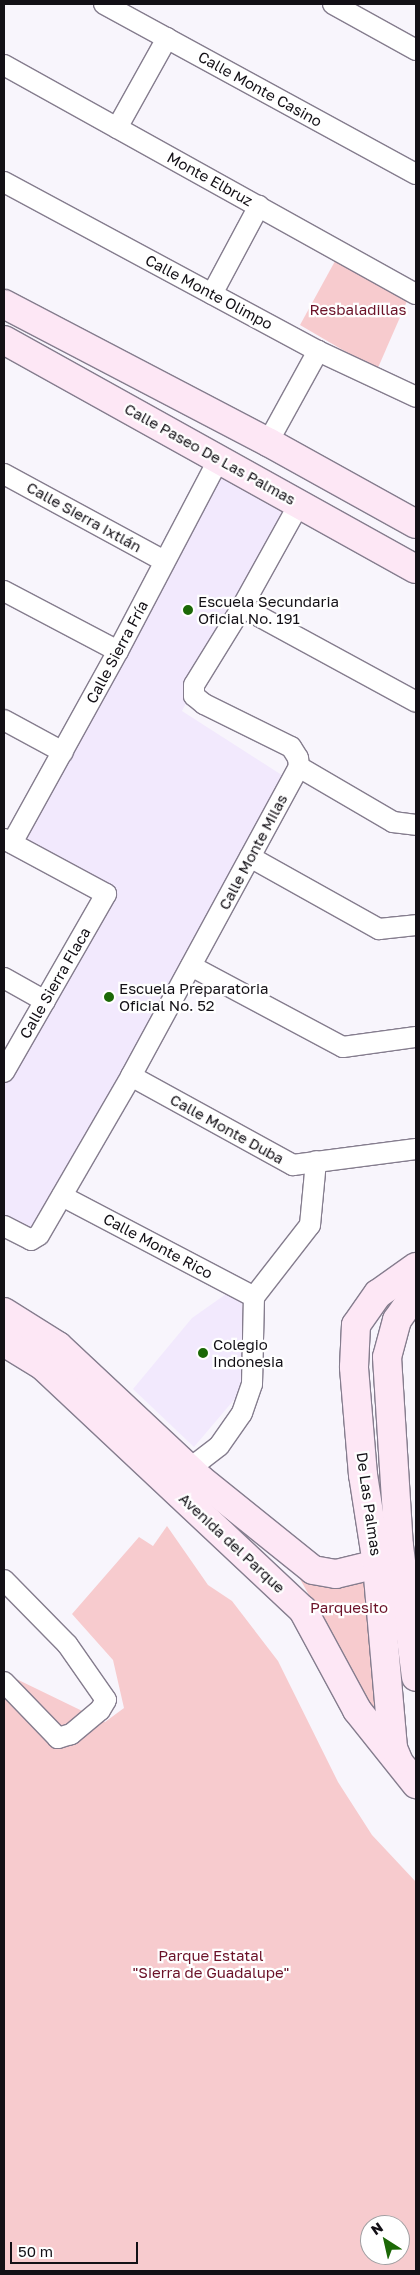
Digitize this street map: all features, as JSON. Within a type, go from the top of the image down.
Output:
[{"type":"street","name":"Calle Monte Casino","points":[[104,4],[416,174]]},
{"type":"street","points":[[333,4],[416,50]]},
{"type":"street","points":[[118,128],[167,38]]},
{"type":"street","name":"Monte Elbruz","points":[[4,64],[416,294]]},
{"type":"street","name":"Calle Monte Olimpo","points":[[4,182],[318,351],[416,397]]},
{"type":"street","points":[[212,294],[259,206]]},
{"type":"street","points":[[4,304],[268,442],[416,524]]},
{"type":"street","name":"Calle Paseo De Las Palmas","points":[[4,340],[416,568]]},
{"type":"street","points":[[268,442],[318,351]]},
{"type":"street","name":"Calle Sierra Fría","points":[[8,841],[63,752],[219,459]]},
{"type":"street","name":"Calle Sierra Ixtlán","points":[[4,474],[164,561]]},
{"type":"street","points":[[300,504],[242,607],[194,685],[194,696],[204,704],[291,748],[298,758],[299,767],[393,822],[416,825]]},
{"type":"street","points":[[4,591],[118,651]]},
{"type":"street","points":[[242,607],[416,702]]},
{"type":"street","points":[[4,720],[63,752]]},
{"type":"street","name":"Calle Monte Milas","points":[[4,1226],[31,1240],[39,1235],[131,1076],[299,767]]},
{"type":"street","name":"Calle Sierra Flaca","points":[[4,1072],[106,894],[8,841]]},
{"type":"street","points":[[250,857],[379,930],[416,925]]},
{"type":"street","points":[[191,966],[343,1047],[416,1037]]},
{"type":"street","points":[[4,978],[44,1001]]},
{"type":"street","name":"Calle Monte Duba","points":[[131,1076],[293,1165],[416,1148]]},
{"type":"street","points":[[180,1477],[219,1446],[242,1413],[252,1384],[254,1296],[310,1225],[316,1161]]},
{"type":"street","name":"Calle Monte Rico","points":[[62,1196],[254,1296]]},
{"type":"street","name":"De Las Palmas","points":[[408,1775],[393,1748],[377,1564],[362,1464],[354,1367],[356,1325],[378,1294],[416,1267]]},
{"type":"street","name":"De Las Palmas","points":[[412,1601],[399,1546],[387,1357],[397,1320],[416,1292]]},
{"type":"street","name":"Avenida del Parque","points":[[4,1312],[58,1346],[302,1610],[357,1710],[408,1775]]},
{"type":"street","name":"Avenida del Parque","points":[[4,1342],[43,1366],[180,1477],[314,1570],[336,1574],[377,1564]]},
{"type":"street","points":[[362,1464],[394,1460]]},
{"type":"street","points":[[4,1580],[67,1644],[106,1700],[100,1710],[71,1734],[58,1738],[4,1682]]},
{"type":"street","points":[[412,1601],[416,1677]]},
{"type":"shaded area","points":[[216,469],[287,508],[182,711],[288,779],[33,1238],[4,1221],[4,1079],[111,892],[17,841]]},
{"type":"shaded area","name":"Colegio Indonesia","points":[[236,1287],[242,1303],[244,1388],[194,1447],[133,1389],[192,1318]]},
{"type":"green space","name":"Resbaladillas","points":[[340,252],[411,292],[377,370],[300,325]]},
{"type":"green space","name":"Parque Estatal \"Sierra de Guadalupe\"","points":[[167,1526],[208,1585],[232,1601],[278,1661],[338,1782],[372,1835],[416,1882],[416,2271],[4,2271],[4,1673],[105,1722],[124,1708],[113,1660],[72,1614],[139,1537],[153,1546]]},
{"type":"green space","name":"Parquesito","points":[[375,1569],[389,1739],[300,1579],[338,1582]]},
{"type":"place","name":"Escuela Secundaria Oficial No. 191","points":[[188,610]]},
{"type":"place","name":"Escuela Preparatoria Oficial No. 52","points":[[109,997]]},
{"type":"place","name":"Colegio Indonesia","points":[[203,1353]]}]
